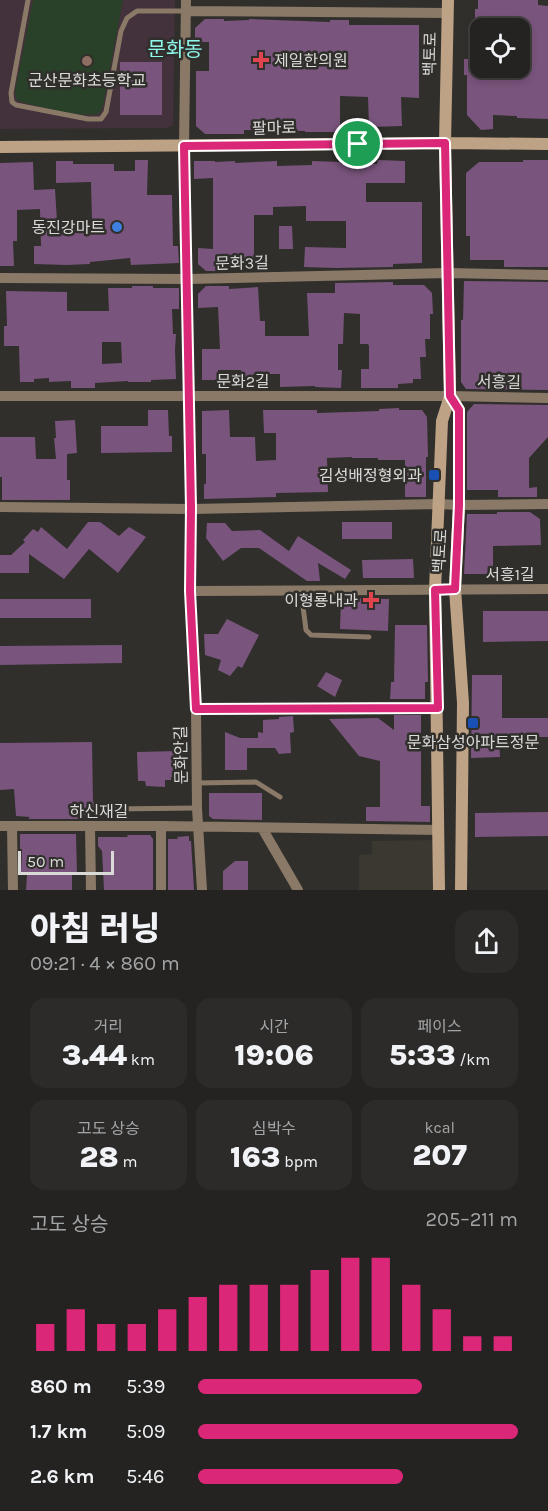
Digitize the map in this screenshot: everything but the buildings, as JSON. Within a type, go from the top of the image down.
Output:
[{"type":"street","points":[[186,5],[448,6]]},
{"type":"street","name":"문화안길","points":[[186,5],[184,146],[188,279],[190,591],[202,890]]},
{"type":"street","name":"백토로","points":[[440,890],[435,590],[442,421],[450,396],[445,143],[448,6]]},
{"type":"street","name":"팔마로","points":[[0,147],[548,144]]},
{"type":"street","name":"문화3길","points":[[0,278],[188,279],[448,273],[548,275]]},
{"type":"street","name":"문화2길","points":[[0,396],[450,396]]},
{"type":"street","name":"백토로","points":[[450,396],[459,410],[459,505],[455,589],[463,703],[461,890]]},
{"type":"street","name":"서흥길","points":[[450,396],[548,398]]},
{"type":"street","points":[[0,507],[191,508],[548,504]]},
{"type":"street","name":"서흥1길","points":[[190,591],[548,589]]},
{"type":"street","points":[[196,709],[438,708]]},
{"type":"street","name":"하신재길","points":[[0,826],[198,827]]},
{"type":"street","points":[[12,826],[13,890]]},
{"type":"street","points":[[90,826],[91,890]]},
{"type":"street","points":[[160,826],[161,890]]},
{"type":"street","points":[[198,827],[438,830]]},
{"type":"street","points":[[262,828],[298,890]]},
{"type":"lane","points":[[28,0],[10,93],[12,102],[16,105],[88,119],[101,119],[106,112],[121,31],[127,18],[137,11],[186,5]]},
{"type":"lane","points":[[301,591],[306,630],[311,636],[369,637]]},
{"type":"lane","points":[[197,783],[256,782],[280,797]]},
{"type":"lane","points":[[111,809],[197,808]]},
{"type":"shaded area","name":"군산문화초등학교","points":[[0,0],[175,0],[173,125],[167,128],[0,129]]},
{"type":"shaded area","points":[[435,840],[436,890],[359,890],[359,855],[372,854],[372,841]]},
{"type":"green space","points":[[33,0],[123,0],[100,113],[73,114],[16,99],[15,91]]},
{"type":"place","name":"제일한의원","points":[[261,60]]},
{"type":"place","name":"군산문화초등학교","points":[[87,61]]},
{"type":"place","name":"동진강마트","points":[[117,227]]},
{"type":"place","name":"김성배정형외과","points":[[434,475]]},
{"type":"place","name":"이형룡내과","points":[[371,600]]},
{"type":"place","name":"문화삼성아파트정문","points":[[473,723]]},
{"type":"district","name":"문화동","points":[[175,49]]},
{"type":"route","points":[[445,143],[450,396],[459,410],[459,505],[455,589],[435,590],[438,708],[196,709],[190,591],[188,279],[184,146],[358,144],[445,143]]}]
